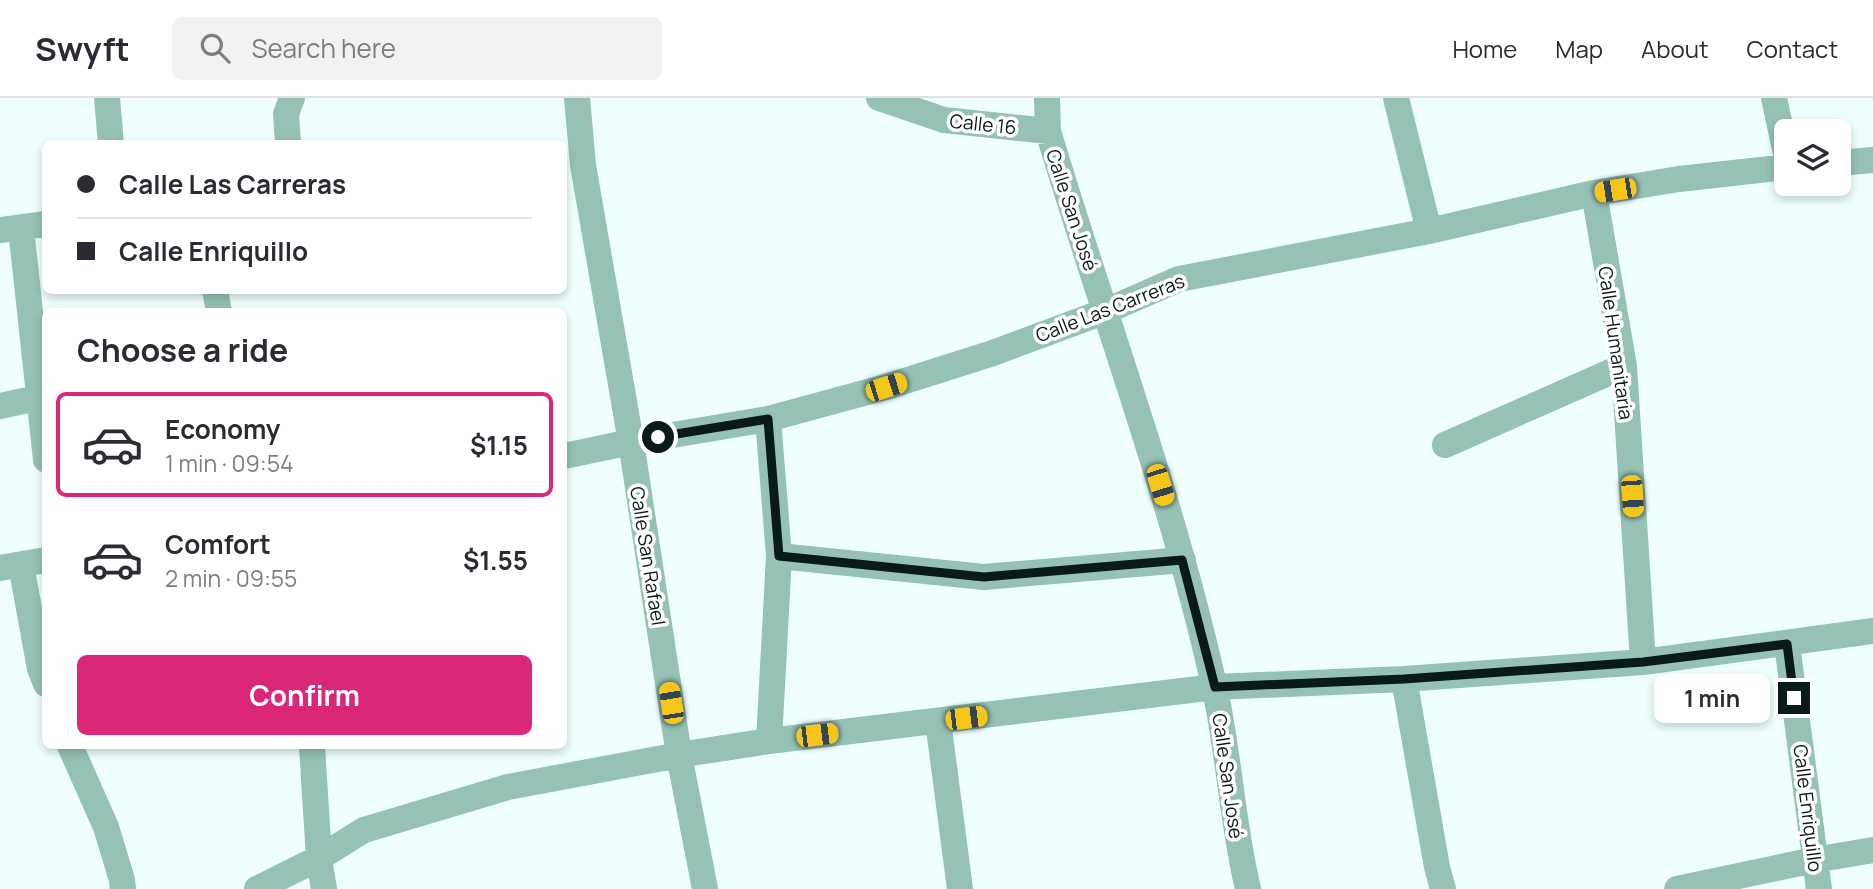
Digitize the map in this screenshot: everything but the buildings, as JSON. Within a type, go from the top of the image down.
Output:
[{"type":"street","points":[[107,98],[111,140]]},
{"type":"street","points":[[288,140],[286,114],[292,98]]},
{"type":"street","name":"Calle San Rafael","points":[[577,98],[573,171],[631,442],[679,755],[705,889]]},
{"type":"street","name":"Calle 16","points":[[879,98],[944,120],[1048,131]]},
{"type":"street","name":"Calle San José","points":[[1047,98],[1048,131],[1182,560],[1215,687],[1248,889]]},
{"type":"street","points":[[1396,98],[1429,231]]},
{"type":"street","points":[[1774,98],[1778,119]]},
{"type":"street","points":[[1851,162],[1873,160]]},
{"type":"street","name":"Calle Las Carreras","points":[[567,455],[768,419],[886,387],[993,353],[1106,311],[1179,279],[1429,231],[1594,193],[1679,179],[1774,168]]},
{"type":"street","name":"Calle Humanitaria","points":[[1594,193],[1623,366],[1643,662]]},
{"type":"street","points":[[22,227],[42,432]]},
{"type":"street","points":[[1445,444],[1623,366]]},
{"type":"street","points":[[0,406],[37,398]]},
{"type":"street","points":[[768,419],[779,556],[769,741]]},
{"type":"street","points":[[779,556],[984,577],[1182,560]]},
{"type":"street","points":[[22,564],[42,674]]},
{"type":"street","points":[[257,889],[319,858],[364,830],[508,787],[679,755],[769,741],[1215,687],[1404,679],[1643,662],[1873,631]]},
{"type":"street","name":"Calle Enriquillo","points":[[1787,644],[1819,889]]},
{"type":"street","points":[[1404,679],[1443,889]]},
{"type":"street","points":[[938,721],[960,889]]},
{"type":"street","points":[[70,749],[106,827],[123,889]]},
{"type":"street","points":[[312,749],[319,858],[324,889]]},
{"type":"street","points":[[1677,889],[1873,850]]},
{"type":"route","points":[[658,437],[768,419],[779,556],[984,577],[1182,560],[1215,687],[1404,679],[1643,662],[1787,644],[1794,698]]}]
